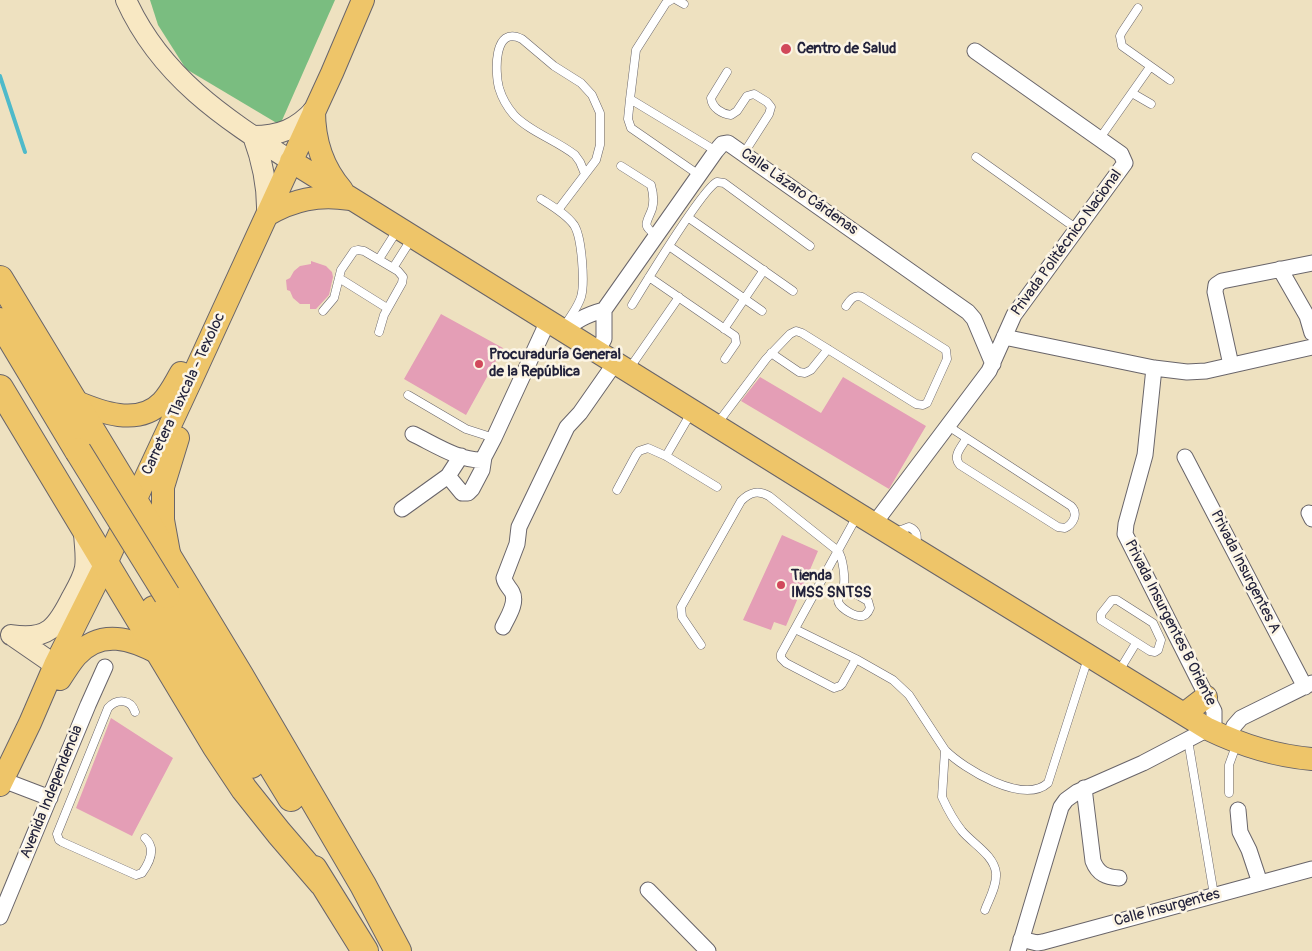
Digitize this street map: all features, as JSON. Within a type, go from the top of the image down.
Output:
[{"type":"highway","points":[[0,280],[171,561],[363,885],[398,951]]},
{"type":"highway","points":[[0,321],[75,460],[160,602],[388,951]]},
{"type":"highway","points":[[0,356],[75,460]]},
{"type":"highway","points":[[0,388],[216,747],[244,789],[322,883]]},
{"type":"highway","points":[[71,504],[83,508],[94,508],[113,500],[120,491],[119,474]]},
{"type":"highway","points":[[125,596],[132,584],[149,568],[171,561]]},
{"type":"highway","points":[[160,602],[204,691],[365,951]]},
{"type":"main road","points":[[126,0],[145,36],[173,72],[202,99],[291,161],[874,524],[1208,729],[1233,740],[1274,753],[1312,759]]},
{"type":"main road","name":"Carretera Tlaxcala - Texoloc","points":[[1,783],[55,665],[106,564],[193,376],[363,0]]},
{"type":"main road","points":[[253,136],[267,136],[287,131],[305,120],[314,110]]},
{"type":"main road","points":[[314,110],[314,127],[322,159],[330,174],[352,200]]},
{"type":"main road","points":[[253,136],[266,183],[267,215],[293,202],[308,198],[322,196],[352,200]]},
{"type":"main road","points":[[74,401],[114,415],[129,415],[153,409],[169,394],[204,333],[230,294]]},
{"type":"main road","points":[[171,561],[163,520],[163,487],[180,432],[193,376]]},
{"type":"main road","points":[[6,631],[32,637],[51,629],[61,618],[85,568],[84,530]]},
{"type":"main road","points":[[6,631],[55,665]]},
{"type":"main road","points":[[30,723],[76,656],[86,646],[107,639],[120,639],[134,642],[160,654]]},
{"type":"main road","points":[[1184,714],[1206,697]]},
{"type":"street","points":[[975,51],[1100,138]]},
{"type":"street","name":"Privada Politécnico Nacional","points":[[874,524],[993,364],[1014,315],[1123,166],[1125,160],[1121,154],[1100,138]]},
{"type":"street","name":"Calle Lázaro Cárdenas","points":[[716,151],[722,144],[728,143],[744,153],[968,312],[974,319],[993,364]]},
{"type":"street","points":[[448,476],[462,493],[468,493],[472,489],[482,470],[484,460],[494,438],[558,328],[604,310],[716,151]]},
{"type":"street","points":[[1232,365],[1215,292],[1216,285],[1222,281],[1312,263]]},
{"type":"street","points":[[1280,269],[1307,316],[1312,333]]},
{"type":"street","points":[[503,627],[514,597],[504,578],[516,544],[519,527],[567,427],[580,413],[613,362],[602,344],[605,333],[604,310]]},
{"type":"street","points":[[1004,337],[1154,368],[1196,372],[1312,348]]},
{"type":"street","name":"Privada Insurgentes B Oriente","points":[[1154,368],[1145,455],[1125,534],[1214,711],[1214,722],[1208,729]]},
{"type":"street","points":[[413,434],[461,456],[484,460]]},
{"type":"street","points":[[402,509],[448,476],[461,456]]},
{"type":"street","name":"Privada Insurgentes A","points":[[1185,456],[1308,685]]},
{"type":"street","name":"Avenida Independencia","points":[[0,918],[105,667]]},
{"type":"street","points":[[1233,740],[1234,726],[1241,718],[1308,685]]},
{"type":"street","points":[[1020,945],[1061,807],[1066,800],[1084,788],[1143,763],[1208,729]]},
{"type":"street","points":[[1,783],[50,798]]},
{"type":"street","points":[[1084,788],[1093,862],[1096,869],[1102,874],[1119,878]]},
{"type":"street","points":[[1238,810],[1240,832],[1249,850],[1260,883]]},
{"type":"street","name":"Calle Insurgentes","points":[[1020,945],[1043,942],[1312,869]]},
{"type":"street","points":[[648,890],[708,951]]},
{"type":"lane","points":[[671,0],[666,4],[636,50],[628,119],[631,128],[699,175]]},
{"type":"lane","points":[[1138,8],[1122,32],[1120,41],[1125,49],[1170,80]]},
{"type":"lane","points":[[558,210],[596,160],[600,145],[600,113],[592,95],[581,84],[554,66],[522,39],[517,36],[511,36],[506,39],[499,49],[496,59],[496,75],[502,98],[515,116],[575,155],[585,174]]},
{"type":"lane","points":[[1100,138],[1150,67]]},
{"type":"lane","points":[[728,72],[711,98],[715,108],[724,114],[731,115],[737,111],[747,96],[754,94],[767,102],[771,107],[769,114],[744,153]]},
{"type":"lane","points":[[1132,93],[1150,104]]},
{"type":"lane","points":[[630,99],[716,151]]},
{"type":"lane","points":[[976,157],[1077,229]]},
{"type":"lane","points":[[621,166],[651,185],[652,206],[646,223],[647,229],[656,235]]},
{"type":"lane","points":[[632,306],[669,246],[711,186],[717,182],[720,182],[810,246]]},
{"type":"lane","points":[[541,199],[574,224],[579,235],[582,290],[577,305],[558,328]]},
{"type":"lane","points":[[689,218],[793,291]]},
{"type":"lane","points":[[379,259],[406,232]]},
{"type":"lane","points":[[393,268],[406,232]]},
{"type":"lane","points":[[669,246],[762,311]]},
{"type":"lane","points":[[323,311],[334,298],[340,270],[354,251],[364,250],[401,274],[403,280],[387,308],[379,332]]},
{"type":"lane","points":[[724,328],[764,270]]},
{"type":"lane","points":[[649,277],[735,336],[734,346],[725,359]]},
{"type":"lane","points":[[339,278],[387,308]]},
{"type":"lane","points":[[613,362],[678,297]]},
{"type":"lane","points":[[716,425],[771,353],[790,334],[796,331],[920,405],[929,400],[947,359],[947,352],[862,297],[853,297],[846,306]]},
{"type":"lane","points":[[771,353],[799,372],[805,373],[811,370],[828,349]]},
{"type":"lane","points":[[408,395],[466,429],[494,438]]},
{"type":"lane","points":[[666,456],[692,411]]},
{"type":"lane","points":[[948,426],[1071,506],[1075,515],[1070,524],[1065,528],[1058,527],[960,465],[956,456],[966,439]]},
{"type":"lane","points":[[617,490],[639,451],[648,448],[666,456],[717,487]]},
{"type":"lane","points":[[701,645],[684,621],[681,607],[742,501],[747,495],[754,492],[762,492],[769,496],[838,551],[843,560],[844,587]]},
{"type":"lane","points":[[856,659],[840,686],[834,688],[783,661],[781,654],[838,551],[874,524]]},
{"type":"lane","points":[[1112,600],[1118,600],[1153,623],[1161,640],[1160,646],[1154,652],[1150,652],[1136,643],[1101,620],[1101,614],[1112,600]]},
{"type":"lane","points":[[795,628],[893,680],[909,696],[944,750],[951,757],[978,774],[1005,786],[1017,789],[1029,790],[1043,787],[1050,777],[1088,656]]},
{"type":"lane","points":[[1117,673],[1136,643]]},
{"type":"lane","points":[[135,712],[131,705],[121,701],[110,705],[105,712],[57,831],[57,837],[62,842],[136,875],[142,873],[151,855],[149,842],[145,838]]},
{"type":"lane","points":[[88,705],[105,712]]},
{"type":"lane","points":[[1188,740],[1214,895]]},
{"type":"lane","points":[[1229,793],[1229,764],[1233,740]]},
{"type":"lane","points":[[944,750],[942,797],[959,827],[986,854],[994,866],[996,874],[995,885],[985,910]]},
{"type":"green space","points":[[150,0],[335,0],[280,125],[186,69],[158,25]]},
{"type":"building","points":[[311,261],[326,266],[332,272],[333,277],[329,295],[316,309],[310,309],[310,304],[300,304],[293,298],[290,291],[287,290],[286,280],[300,266],[311,264]]},
{"type":"building","name":"Procuraduría General de la República","points":[[441,314],[503,348],[466,415],[404,379]]},
{"type":"building","points":[[760,377],[821,413],[843,377],[926,426],[889,489],[741,401]]},
{"type":"building","name":"Tienda IMSS SNTSS","points":[[782,535],[818,551],[786,626],[774,622],[771,630],[743,620]]},
{"type":"building","points":[[111,718],[173,758],[132,836],[76,808]]},
{"type":"waterway","points":[[0,76],[25,152]]},
{"type":"place","name":"Centro de Salud","points":[[786,49]]},
{"type":"place","name":"Procuraduría General de la República","points":[[479,364]]},
{"type":"place","name":"Tienda IMSS SNTSS","points":[[781,585]]}]
